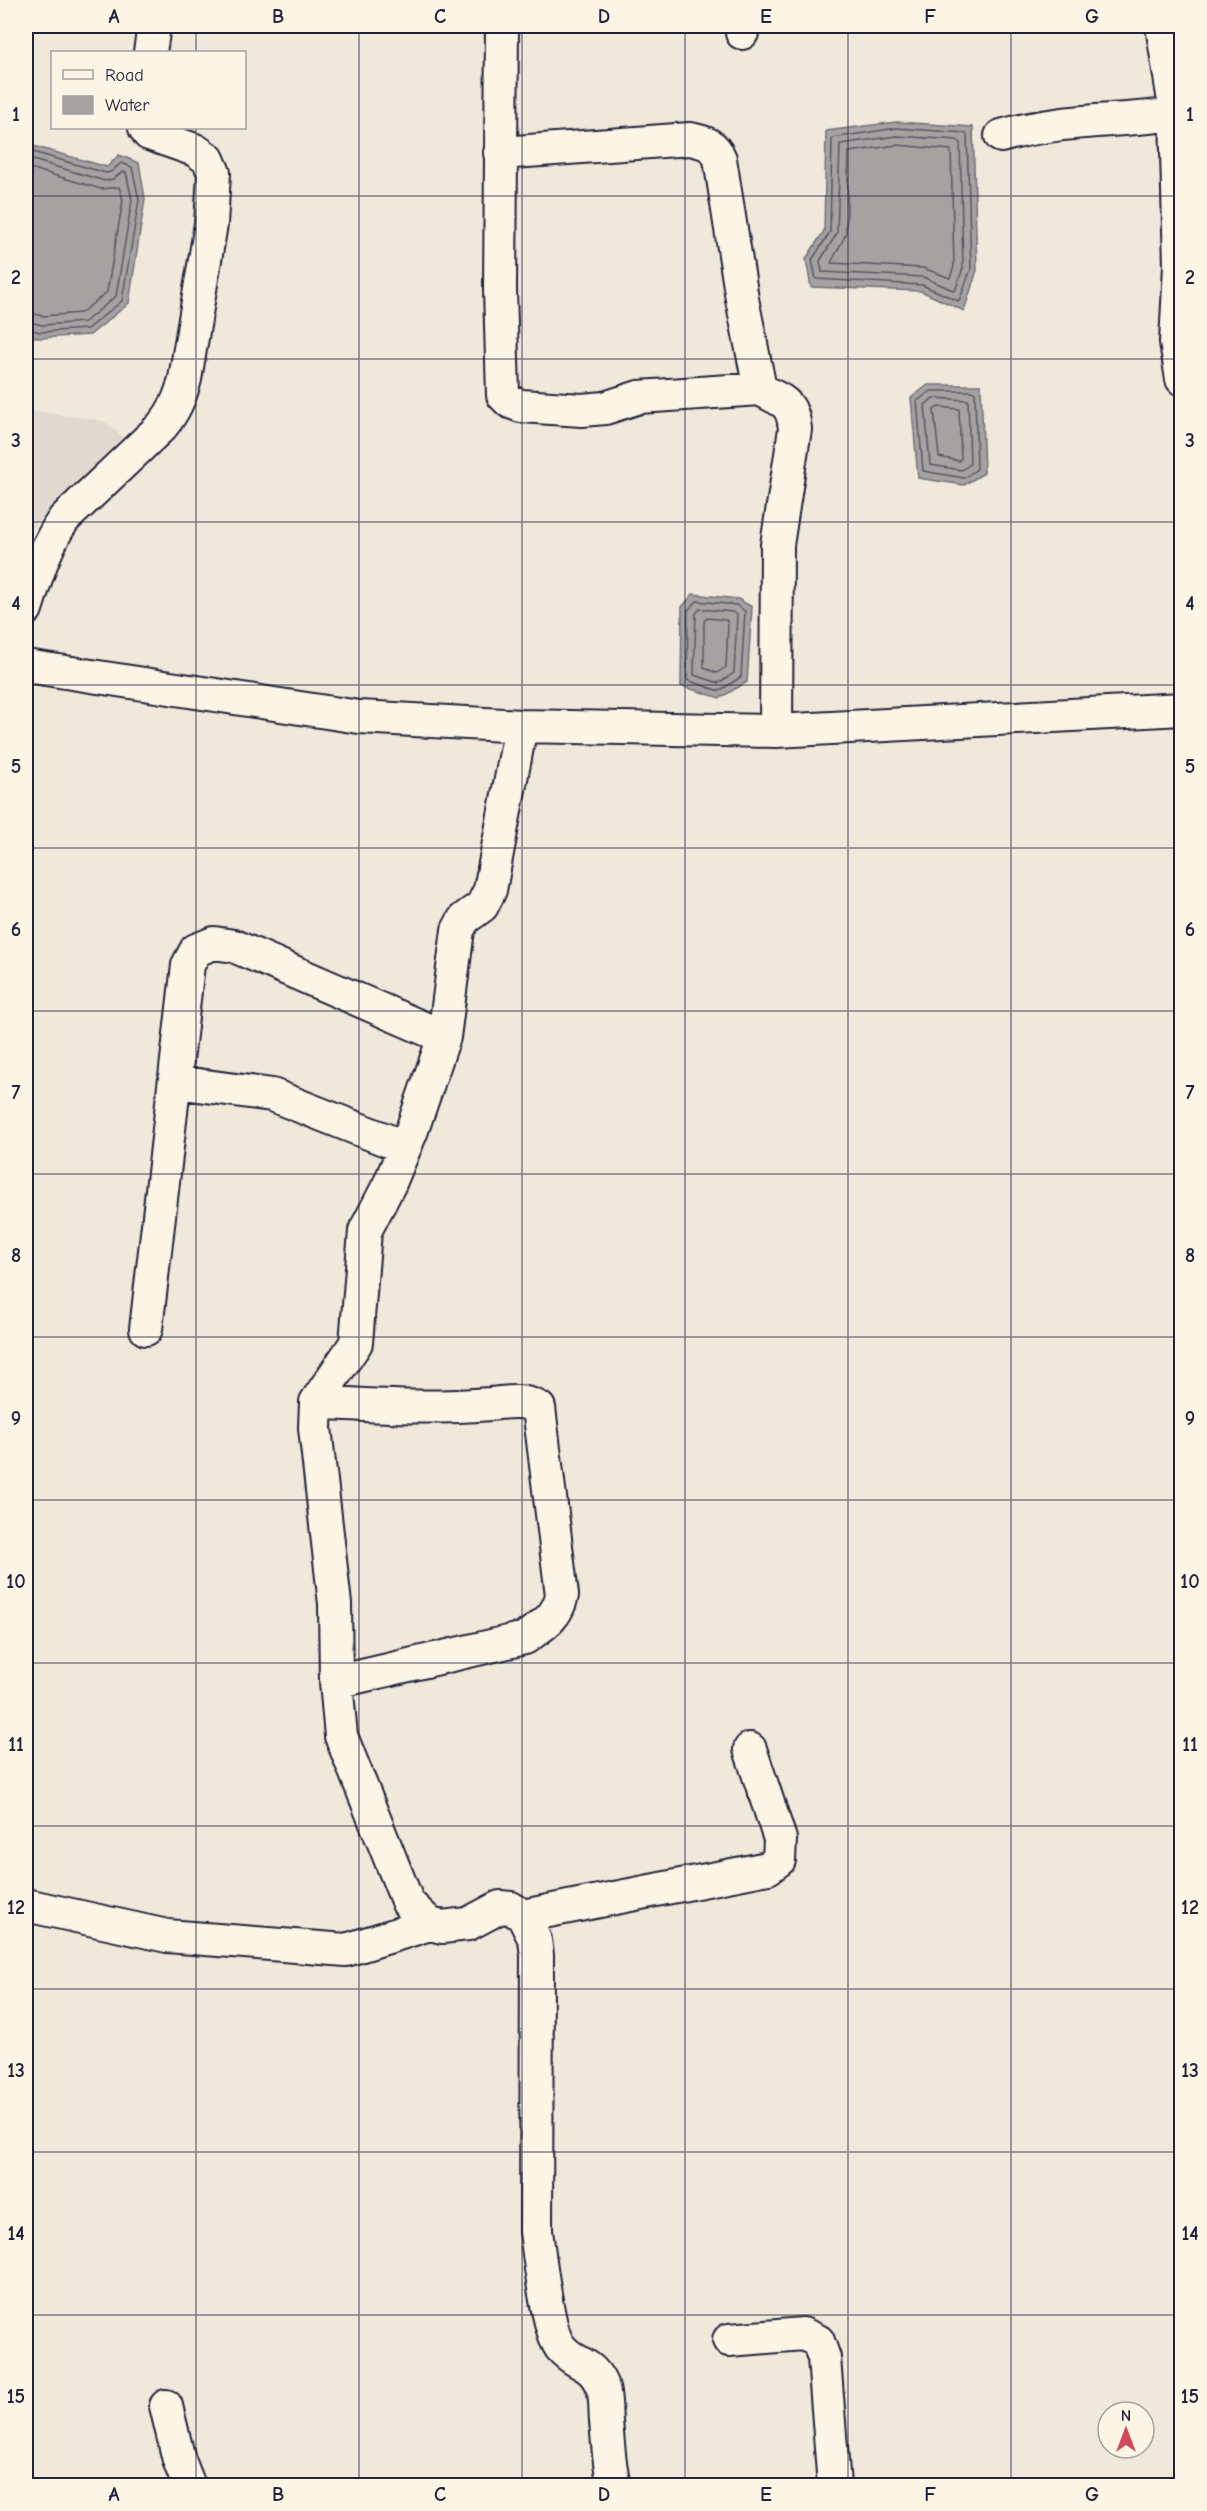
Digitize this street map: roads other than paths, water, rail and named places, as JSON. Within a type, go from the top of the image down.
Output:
[{"type":"street","points":[[150,51],[154,26]]},
{"type":"street","points":[[502,26],[500,153],[503,395],[510,402],[521,406],[606,408],[639,396],[760,389],[788,403],[794,416],[795,429],[777,545],[776,731]]},
{"type":"street","points":[[1162,26],[1176,114],[1180,266],[1176,342],[1182,379]]},
{"type":"street","points":[[1001,136],[1027,128],[1055,124],[1176,114]]},
{"type":"street","points":[[26,609],[45,554],[60,525],[173,413],[180,399],[185,379],[211,224],[214,173],[207,159],[195,150],[149,134],[146,129]]},
{"type":"street","points":[[500,153],[690,139],[716,148],[720,159],[742,299],[760,389]]},
{"type":"street","points":[[26,666],[359,717],[521,726],[776,731],[1180,704]]},
{"type":"street","points":[[521,726],[490,890],[482,906],[464,919],[458,930],[444,1037],[390,1184],[365,1231],[356,1343],[316,1402],[315,1428],[335,1604],[336,1683],[341,1736],[408,1903],[430,1924],[442,1927],[458,1927],[500,1907],[511,1908],[523,1916],[534,1940],[537,1954],[536,2231],[539,2254],[554,2333],[559,2347],[569,2356],[587,2365],[597,2376],[604,2392],[610,2467],[614,2486]]},
{"type":"street","points":[[146,1329],[188,965],[196,950],[214,943],[234,946],[444,1037]]},
{"type":"street","points":[[176,1082],[272,1095],[404,1147]]},
{"type":"street","points":[[316,1402],[413,1408],[530,1402],[539,1408],[562,1595],[559,1609],[549,1621],[525,1638],[336,1683]]},
{"type":"street","points":[[523,1916],[768,1868],[779,1860],[780,1839],[750,1749]]},
{"type":"street","points":[[26,1905],[167,1936],[346,1950],[430,1924]]},
{"type":"street","points":[[729,2340],[803,2334],[818,2341],[824,2358],[834,2486]]},
{"type":"street","points":[[166,2406],[172,2437],[189,2486]]},
{"type":"water","points":[[897,122],[973,127],[977,270],[964,311],[921,291],[811,287],[806,259],[824,231],[826,131]]},
{"type":"water","points":[[26,144],[107,167],[119,155],[139,163],[145,199],[129,303],[90,335],[39,338],[26,334]]},
{"type":"water","points":[[928,385],[981,385],[984,473],[964,485],[918,478],[911,398]]},
{"type":"water","points":[[693,594],[738,599],[752,607],[747,682],[720,698],[681,686],[682,607]]}]
